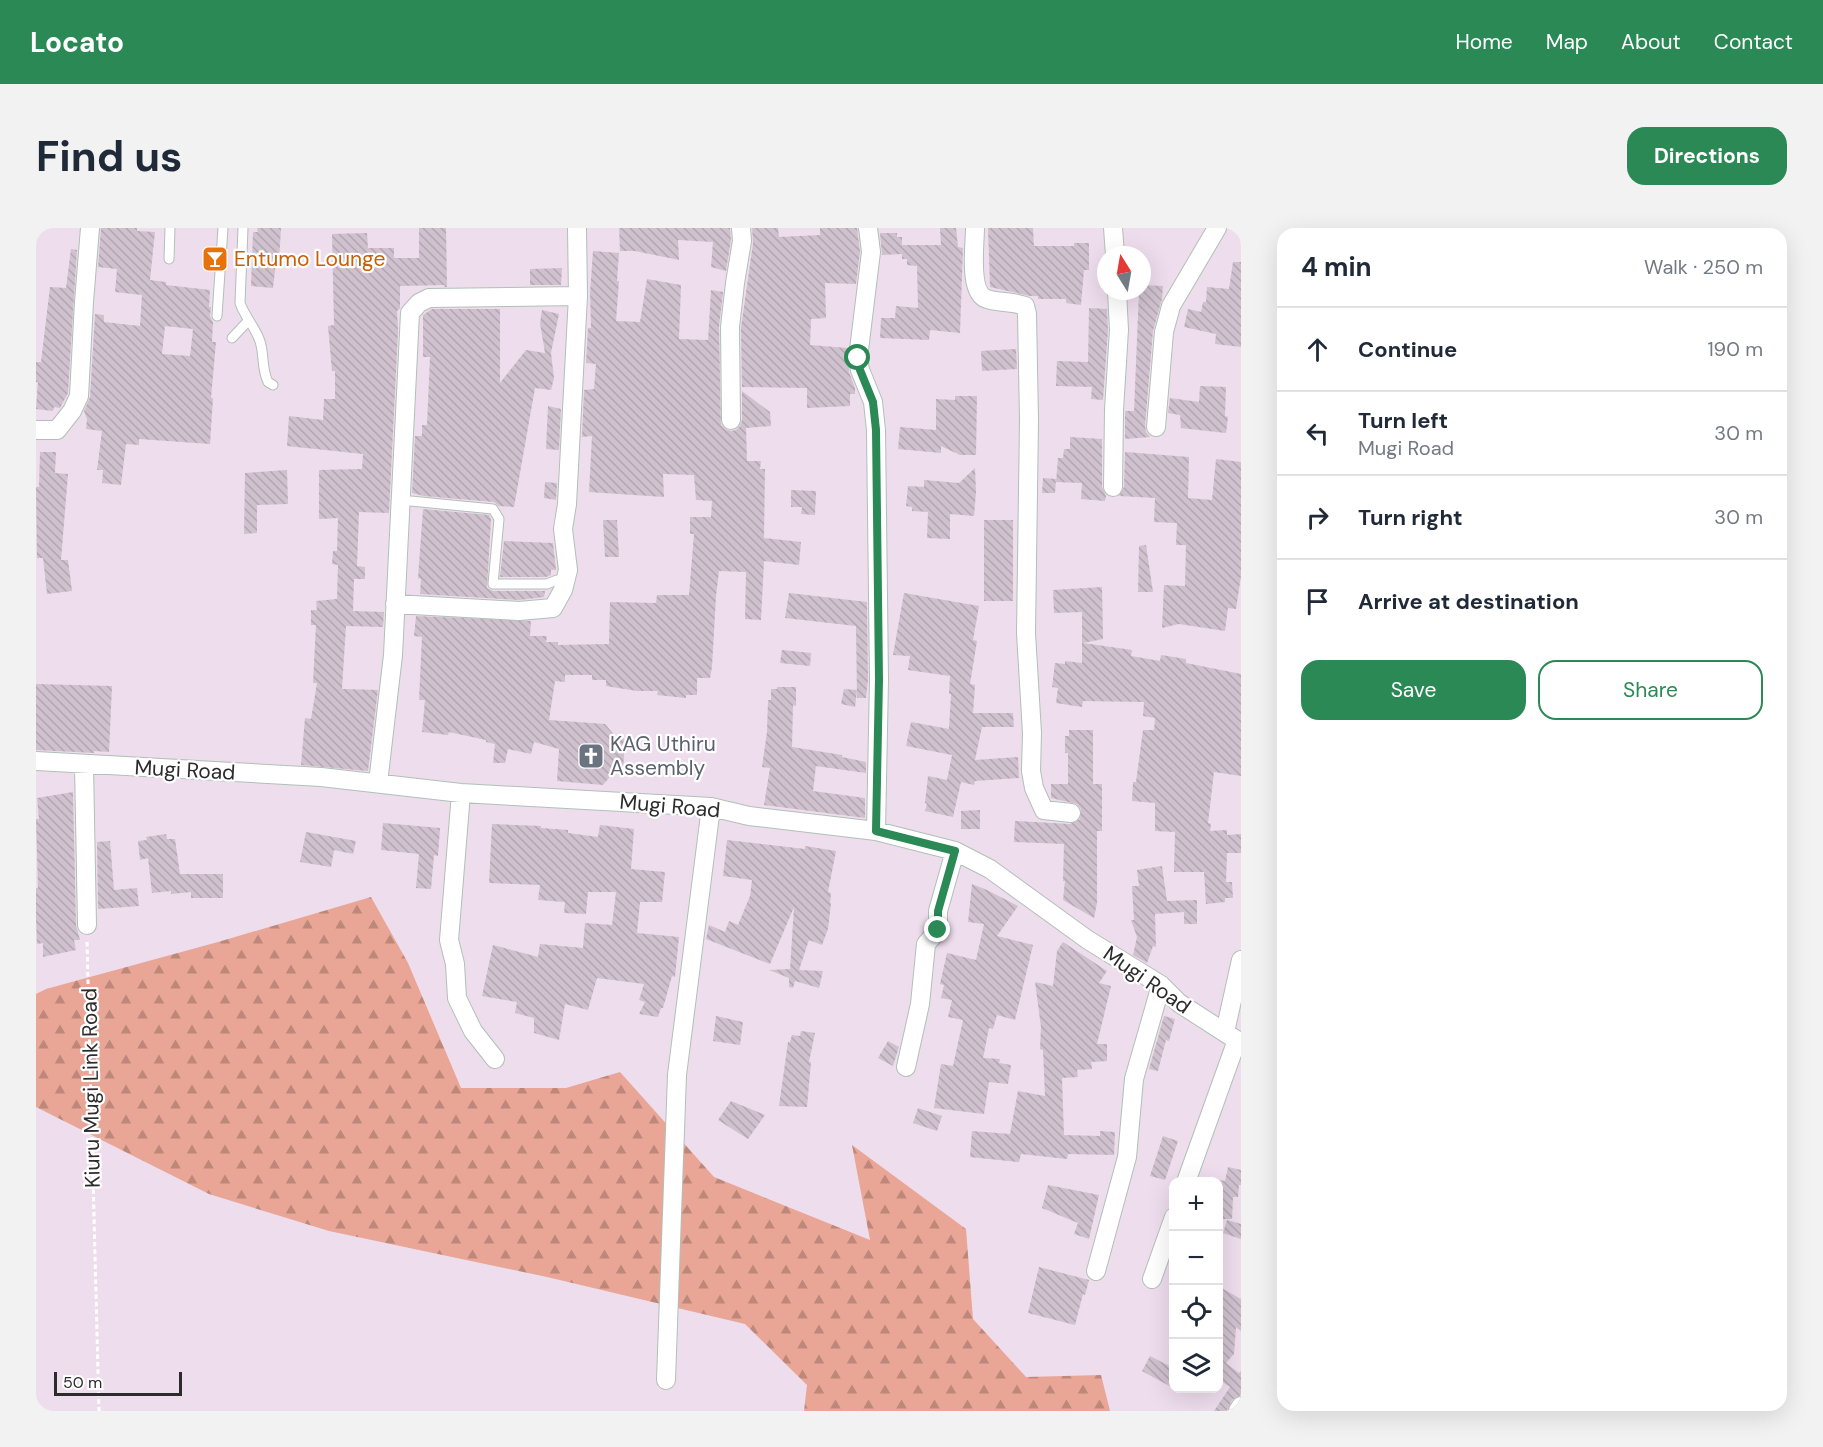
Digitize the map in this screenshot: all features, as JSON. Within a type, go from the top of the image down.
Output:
[{"type":"street","points":[[36,430],[57,430],[72,411],[79,396],[90,228]]},
{"type":"street","points":[[395,604],[519,611],[553,608],[563,590],[568,570],[563,529],[567,504],[578,296],[577,228]]},
{"type":"street","points":[[731,420],[730,327],[742,241],[741,228]]},
{"type":"street","points":[[868,228],[871,252],[858,358],[860,370],[873,402],[876,430],[879,679],[876,831]]},
{"type":"street","points":[[975,228],[977,292],[986,299],[1025,306],[1027,314],[1029,420],[1026,633],[1032,733],[1031,771],[1034,788],[1044,810],[1071,813]]},
{"type":"street","points":[[1113,228],[1114,246]]},
{"type":"street","points":[[1156,427],[1164,332],[1171,306],[1217,228]]},
{"type":"street","points":[[378,783],[393,655],[410,313],[429,298],[578,296]]},
{"type":"street","points":[[1113,487],[1114,410],[1119,330],[1117,300]]},
{"type":"street","name":"Mugi Road","points":[[36,761],[321,777],[462,793],[711,807],[749,816],[876,831],[955,851],[990,869],[1088,940],[1161,985],[1179,1003],[1234,1038]]},
{"type":"street","points":[[84,765],[87,925]]},
{"type":"street","points":[[462,793],[449,940],[455,964],[457,998],[473,1031],[495,1059]]},
{"type":"street","points":[[666,1380],[677,1075],[711,807]]},
{"type":"street","points":[[906,1067],[920,1004],[926,944],[938,930],[938,911],[955,851]]},
{"type":"street","points":[[1188,1177],[1234,1038],[1241,960]]},
{"type":"street","points":[[1096,1271],[1126,1157],[1134,1079],[1161,985]]},
{"type":"street","points":[[1152,1279],[1169,1229]]},
{"type":"street","points":[[1238,1411],[1241,1406]]},
{"type":"lane","points":[[169,259],[170,228]]},
{"type":"lane","points":[[217,316],[223,228]]},
{"type":"lane","points":[[243,228],[240,303],[261,345],[265,377],[273,385]]},
{"type":"lane","points":[[232,338],[248,321]]},
{"type":"lane","points":[[400,500],[493,509],[499,519],[493,584],[547,584],[557,580]]},
{"type":"path","name":"Kiuru Mugi Link Road","points":[[87,925],[99,1411]]},
{"type":"green space","points":[[371,897],[408,963],[461,1088],[566,1088],[620,1072],[714,1177],[870,1240],[852,1145],[966,1229],[973,1319],[1026,1377],[1101,1375],[1110,1411],[804,1411],[807,1385],[745,1324],[547,1277],[329,1231],[209,1194],[36,1107],[36,994],[46,989]]},
{"type":"building","points":[[101,228],[137,228],[137,231],[155,232],[150,280],[166,282],[166,285],[210,290],[212,342],[216,342],[210,444],[139,439],[139,445],[126,444],[121,485],[102,483],[103,470],[97,470],[102,431],[86,429],[87,419],[84,411],[90,397],[95,314],[104,315],[104,322],[140,326],[142,295],[115,292],[117,269],[98,267]],"holes":[[[165,326],[193,329],[190,356],[162,354]]]},
{"type":"building","points":[[257,228],[281,228],[279,262],[276,262],[273,288],[251,286],[253,232],[258,232]]},
{"type":"building","points":[[419,228],[446,228],[447,287],[444,287],[445,285],[400,286],[389,513],[359,512],[357,566],[365,567],[365,579],[354,579],[353,611],[384,612],[383,627],[346,626],[342,689],[378,690],[368,771],[301,765],[305,718],[311,719],[317,683],[313,683],[316,625],[311,625],[311,610],[317,610],[316,601],[337,599],[338,565],[332,564],[333,551],[337,551],[338,518],[319,519],[319,470],[362,469],[363,454],[287,446],[289,416],[323,420],[324,399],[335,399],[335,371],[332,371],[328,326],[334,325],[332,234],[367,233],[368,248],[394,248],[394,258],[419,258]]},
{"type":"building","points":[[619,228],[730,228],[731,240],[726,271],[711,267],[713,242],[678,240],[679,260],[635,251],[620,251]]},
{"type":"building","points":[[752,228],[778,228],[779,237],[820,235],[820,228],[857,228],[860,252],[856,284],[825,283],[826,318],[811,319],[810,345],[848,348],[849,372],[855,388],[855,394],[850,394],[850,406],[807,408],[807,388],[742,387],[741,328],[753,243]]},
{"type":"building","points":[[940,228],[956,228],[958,247],[963,248],[960,333],[930,330],[929,340],[880,338],[881,318],[895,318],[896,306],[918,308],[917,266],[907,265],[907,259],[902,259],[902,254],[882,255],[880,233],[897,233],[897,237],[902,237],[902,245],[941,245]]},
{"type":"building","points":[[988,228],[1033,228],[1034,246],[1074,246],[1074,243],[1089,243],[1089,270],[1084,270],[1081,305],[1066,303],[1066,299],[1038,299],[1038,296],[990,287]]},
{"type":"building","points":[[71,249],[77,250],[68,393],[60,408],[54,407],[53,411],[36,409],[38,382],[36,382],[36,362],[41,362],[50,287],[66,288]]},
{"type":"building","points":[[593,251],[619,253],[616,321],[640,322],[647,279],[681,285],[679,339],[708,340],[711,290],[723,292],[719,327],[721,425],[731,431],[740,426],[742,391],[770,412],[771,426],[746,428],[747,461],[761,461],[760,469],[765,469],[764,538],[801,542],[799,565],[764,561],[761,620],[745,619],[746,572],[719,571],[712,667],[710,678],[697,678],[697,695],[686,695],[686,698],[657,695],[658,691],[637,691],[606,686],[606,680],[592,680],[592,675],[565,675],[565,682],[555,681],[549,720],[605,724],[616,737],[625,739],[623,772],[613,773],[603,785],[557,781],[559,749],[534,742],[531,754],[508,749],[505,763],[493,763],[495,744],[486,742],[486,740],[449,732],[448,735],[422,732],[425,700],[419,700],[422,637],[414,636],[416,616],[531,621],[530,636],[547,636],[546,642],[558,642],[558,645],[609,644],[610,602],[656,603],[657,595],[689,595],[694,534],[690,534],[690,517],[711,517],[712,501],[696,500],[694,475],[663,474],[664,497],[589,492],[592,436],[582,437],[584,390],[594,389],[596,364],[586,363],[588,328],[591,328],[590,293]]},
{"type":"building","points":[[1233,262],[1241,262],[1241,347],[1215,344],[1216,334],[1184,327],[1188,309],[1201,312],[1203,302],[1206,302],[1207,287],[1229,289]]},
{"type":"building","points":[[562,268],[561,285],[530,285],[530,269]]},
{"type":"building","points":[[1151,285],[1163,286],[1162,299],[1153,331],[1145,426],[1150,437],[1125,439],[1125,411],[1134,411],[1139,300],[1151,300]]},
{"type":"building","points":[[1089,308],[1107,309],[1108,330],[1103,400],[1091,399],[1092,387],[1056,386],[1057,361],[1088,362]]},
{"type":"building","points":[[432,309],[500,309],[500,383],[526,350],[545,353],[540,323],[542,310],[559,314],[551,353],[554,378],[551,390],[535,388],[514,507],[499,506],[494,502],[412,493],[415,436],[422,436],[422,425],[427,425],[430,357],[423,357],[423,315]]},
{"type":"building","points":[[1016,349],[1017,369],[982,371],[981,351]]},
{"type":"building","points":[[1200,386],[1226,387],[1225,416],[1228,417],[1226,433],[1181,428],[1180,415],[1168,413],[1170,398],[1199,402]]},
{"type":"building","points":[[955,396],[977,396],[976,455],[960,455],[941,446],[941,453],[898,449],[900,427],[936,430],[936,399],[955,400]]},
{"type":"building","points":[[548,406],[561,409],[559,450],[546,449]]},
{"type":"building","points":[[1070,437],[1102,439],[1102,487],[1106,496],[1105,501],[1081,499],[1082,483],[1056,482],[1058,458],[1063,458],[1064,449],[1070,449]]},
{"type":"building","points":[[40,452],[56,452],[55,473],[68,474],[61,560],[68,560],[72,591],[47,594],[43,558],[37,558],[36,487],[39,487]]},
{"type":"building","points":[[1125,452],[1189,457],[1188,498],[1212,500],[1216,459],[1241,462],[1241,576],[1236,609],[1228,608],[1225,631],[1179,624],[1162,628],[1164,585],[1185,586],[1186,545],[1176,545],[1177,523],[1154,522],[1155,498],[1119,496],[1124,487]]},
{"type":"building","points":[[975,468],[974,516],[950,514],[950,539],[927,538],[928,512],[912,511],[912,507],[906,506],[908,486],[924,487],[924,480],[959,483]]},
{"type":"building","points":[[287,470],[288,504],[257,505],[257,533],[244,534],[245,473]]},
{"type":"building","points":[[1043,478],[1056,479],[1055,493],[1042,493]]},
{"type":"building","points":[[545,482],[557,483],[556,500],[544,498]]},
{"type":"building","points":[[791,490],[816,491],[815,515],[801,514],[802,507],[791,507]]},
{"type":"building","points":[[423,509],[489,515],[491,519],[487,588],[493,591],[545,591],[544,597],[519,600],[420,594],[421,579],[418,578]]},
{"type":"building","points":[[603,520],[617,520],[619,557],[605,557]]},
{"type":"building","points":[[984,520],[1013,520],[1013,601],[984,601]]},
{"type":"building","points":[[504,541],[553,543],[556,570],[551,570],[551,575],[546,577],[500,577]]},
{"type":"building","points":[[1146,545],[1153,592],[1138,592],[1139,546]]},
{"type":"building","points":[[1102,587],[1103,639],[1083,643],[1132,650],[1131,656],[1160,661],[1161,655],[1186,659],[1186,663],[1241,674],[1241,776],[1214,772],[1208,823],[1211,824],[1210,831],[1227,830],[1227,835],[1241,834],[1241,853],[1227,853],[1226,882],[1232,882],[1233,898],[1225,898],[1225,902],[1206,904],[1204,872],[1174,872],[1175,832],[1155,831],[1155,803],[1132,801],[1133,782],[1136,782],[1143,730],[1154,730],[1155,718],[1143,716],[1144,702],[1083,701],[1082,707],[1056,703],[1058,688],[1052,687],[1055,663],[1065,664],[1065,661],[1082,663],[1082,612],[1054,613],[1053,590]]},
{"type":"building","points":[[789,593],[867,602],[868,679],[866,698],[857,698],[856,626],[785,618]]},
{"type":"building","points":[[904,593],[979,606],[973,640],[977,641],[970,684],[975,685],[973,713],[1013,713],[1014,727],[982,727],[975,760],[1018,757],[1019,778],[975,781],[974,785],[961,782],[953,817],[925,811],[928,776],[947,780],[952,755],[906,746],[911,722],[949,729],[951,694],[949,694],[950,676],[908,670],[910,656],[893,655]]},
{"type":"building","points":[[782,650],[811,653],[810,666],[780,663]]},
{"type":"building","points":[[36,684],[112,686],[109,752],[36,750]]},
{"type":"building","points":[[777,687],[796,687],[792,747],[842,755],[842,757],[866,762],[866,773],[816,766],[813,791],[865,798],[865,818],[764,805],[770,768],[762,767],[767,732],[768,700],[771,700],[771,689],[777,689]]},
{"type":"building","points":[[844,689],[857,690],[855,707],[841,704]]},
{"type":"building","points":[[1069,730],[1093,730],[1093,784],[1102,784],[1102,831],[1097,831],[1097,903],[1094,918],[1063,900],[1064,844],[1014,842],[1015,821],[1070,824],[1080,819],[1081,809],[1077,804],[1051,798],[1051,784],[1068,784],[1068,753],[1065,753],[1065,736],[1069,736]]},
{"type":"building","points":[[73,792],[76,925],[80,940],[74,940],[76,950],[43,957],[43,943],[37,944],[36,918],[36,888],[38,888],[36,819],[39,819],[37,798]]},
{"type":"building","points":[[980,810],[980,829],[961,829],[961,811]]},
{"type":"building","points":[[383,823],[440,828],[438,856],[434,855],[431,889],[416,888],[419,854],[381,850]]},
{"type":"building","points":[[492,824],[541,826],[541,828],[568,830],[568,833],[598,837],[600,825],[634,829],[631,869],[665,872],[662,902],[640,902],[637,933],[679,937],[675,977],[672,976],[663,1008],[658,1017],[639,1014],[645,1002],[639,1000],[644,984],[597,978],[588,1010],[565,1004],[559,1040],[534,1033],[534,1018],[515,1013],[517,1002],[482,996],[493,945],[538,957],[540,944],[583,948],[585,923],[612,925],[616,892],[588,892],[586,914],[564,913],[565,902],[538,900],[540,885],[489,883]]},
{"type":"building","points":[[306,832],[356,841],[353,854],[334,850],[331,867],[300,862]]},
{"type":"building","points":[[166,834],[167,839],[175,839],[180,874],[223,874],[223,898],[191,898],[191,892],[152,893],[148,858],[140,860],[138,841],[147,840],[146,837]]},
{"type":"building","points":[[727,840],[805,849],[805,846],[836,851],[828,892],[831,893],[831,903],[828,929],[822,945],[809,940],[799,970],[823,971],[819,988],[795,981],[793,988],[789,987],[789,978],[769,970],[790,969],[794,907],[770,964],[706,939],[709,925],[725,932],[729,921],[738,925],[750,896],[752,880],[723,876]]},
{"type":"building","points":[[110,841],[114,890],[137,888],[139,906],[98,909],[97,842]]},
{"type":"building","points":[[1162,866],[1167,901],[1197,900],[1197,924],[1184,924],[1184,912],[1155,914],[1156,947],[1153,946],[1147,963],[1133,955],[1137,937],[1131,920],[1134,920],[1132,886],[1139,886],[1137,870]]},
{"type":"building","points":[[972,884],[1018,906],[997,936],[1033,945],[1015,1020],[997,1015],[993,1029],[989,1028],[983,1058],[1000,1059],[999,1063],[1011,1065],[1008,1084],[989,1082],[984,1114],[934,1108],[941,1064],[953,1066],[963,1020],[948,1017],[952,1000],[941,998],[944,985],[940,984],[947,953],[976,960],[984,924],[968,922]]},
{"type":"building","points":[[1063,942],[1107,971],[1099,983],[1111,986],[1097,1044],[1107,1044],[1107,1061],[1091,1062],[1092,1069],[1077,1070],[1078,1077],[1062,1078],[1064,1135],[1100,1136],[1100,1131],[1115,1132],[1114,1155],[1068,1154],[1067,1159],[1021,1154],[1019,1162],[970,1157],[972,1131],[1010,1134],[1018,1091],[1045,1096],[1043,1050],[1040,1049],[1041,1027],[1035,982],[1053,986],[1057,951]]},
{"type":"building","points":[[716,1016],[743,1022],[740,1045],[713,1041]]},
{"type":"building","points":[[1164,1016],[1175,1019],[1169,1041],[1166,1040],[1158,1071],[1149,1069]]},
{"type":"building","points":[[801,1031],[815,1033],[809,1062],[811,1062],[807,1107],[779,1106],[788,1042],[792,1035],[800,1036]]},
{"type":"building","points":[[888,1041],[899,1047],[893,1066],[878,1058]]},
{"type":"building","points":[[731,1101],[765,1115],[748,1139],[718,1120]]},
{"type":"building","points":[[918,1108],[942,1116],[937,1131],[913,1123]]},
{"type":"building","points":[[1163,1136],[1178,1141],[1165,1180],[1150,1176]]},
{"type":"building","points":[[1228,1167],[1241,1170],[1238,1197],[1233,1197],[1232,1219],[1223,1219],[1223,1181],[1225,1181]]},
{"type":"building","points":[[1048,1185],[1099,1195],[1089,1239],[1074,1234],[1078,1223],[1042,1208]]},
{"type":"building","points":[[1227,1220],[1241,1224],[1241,1239],[1223,1233]]},
{"type":"building","points":[[1039,1267],[1089,1280],[1075,1325],[1028,1313]]},
{"type":"building","points":[[1223,1289],[1241,1299],[1241,1331],[1236,1327],[1234,1354],[1226,1363],[1239,1373],[1241,1371],[1241,1395],[1232,1400],[1227,1411],[1214,1411],[1230,1387],[1223,1382]]},
{"type":"building","points":[[1150,1356],[1169,1366],[1169,1386],[1142,1371]]},
{"type":"place","name":"Entumo Lounge","points":[[215,259]]},
{"type":"place","name":"KAG Uthiru Assembly","points":[[591,756]]},
{"type":"route","points":[[858,358],[860,370],[873,402],[876,430],[879,679],[876,831],[955,851],[938,911],[938,930]]}]
